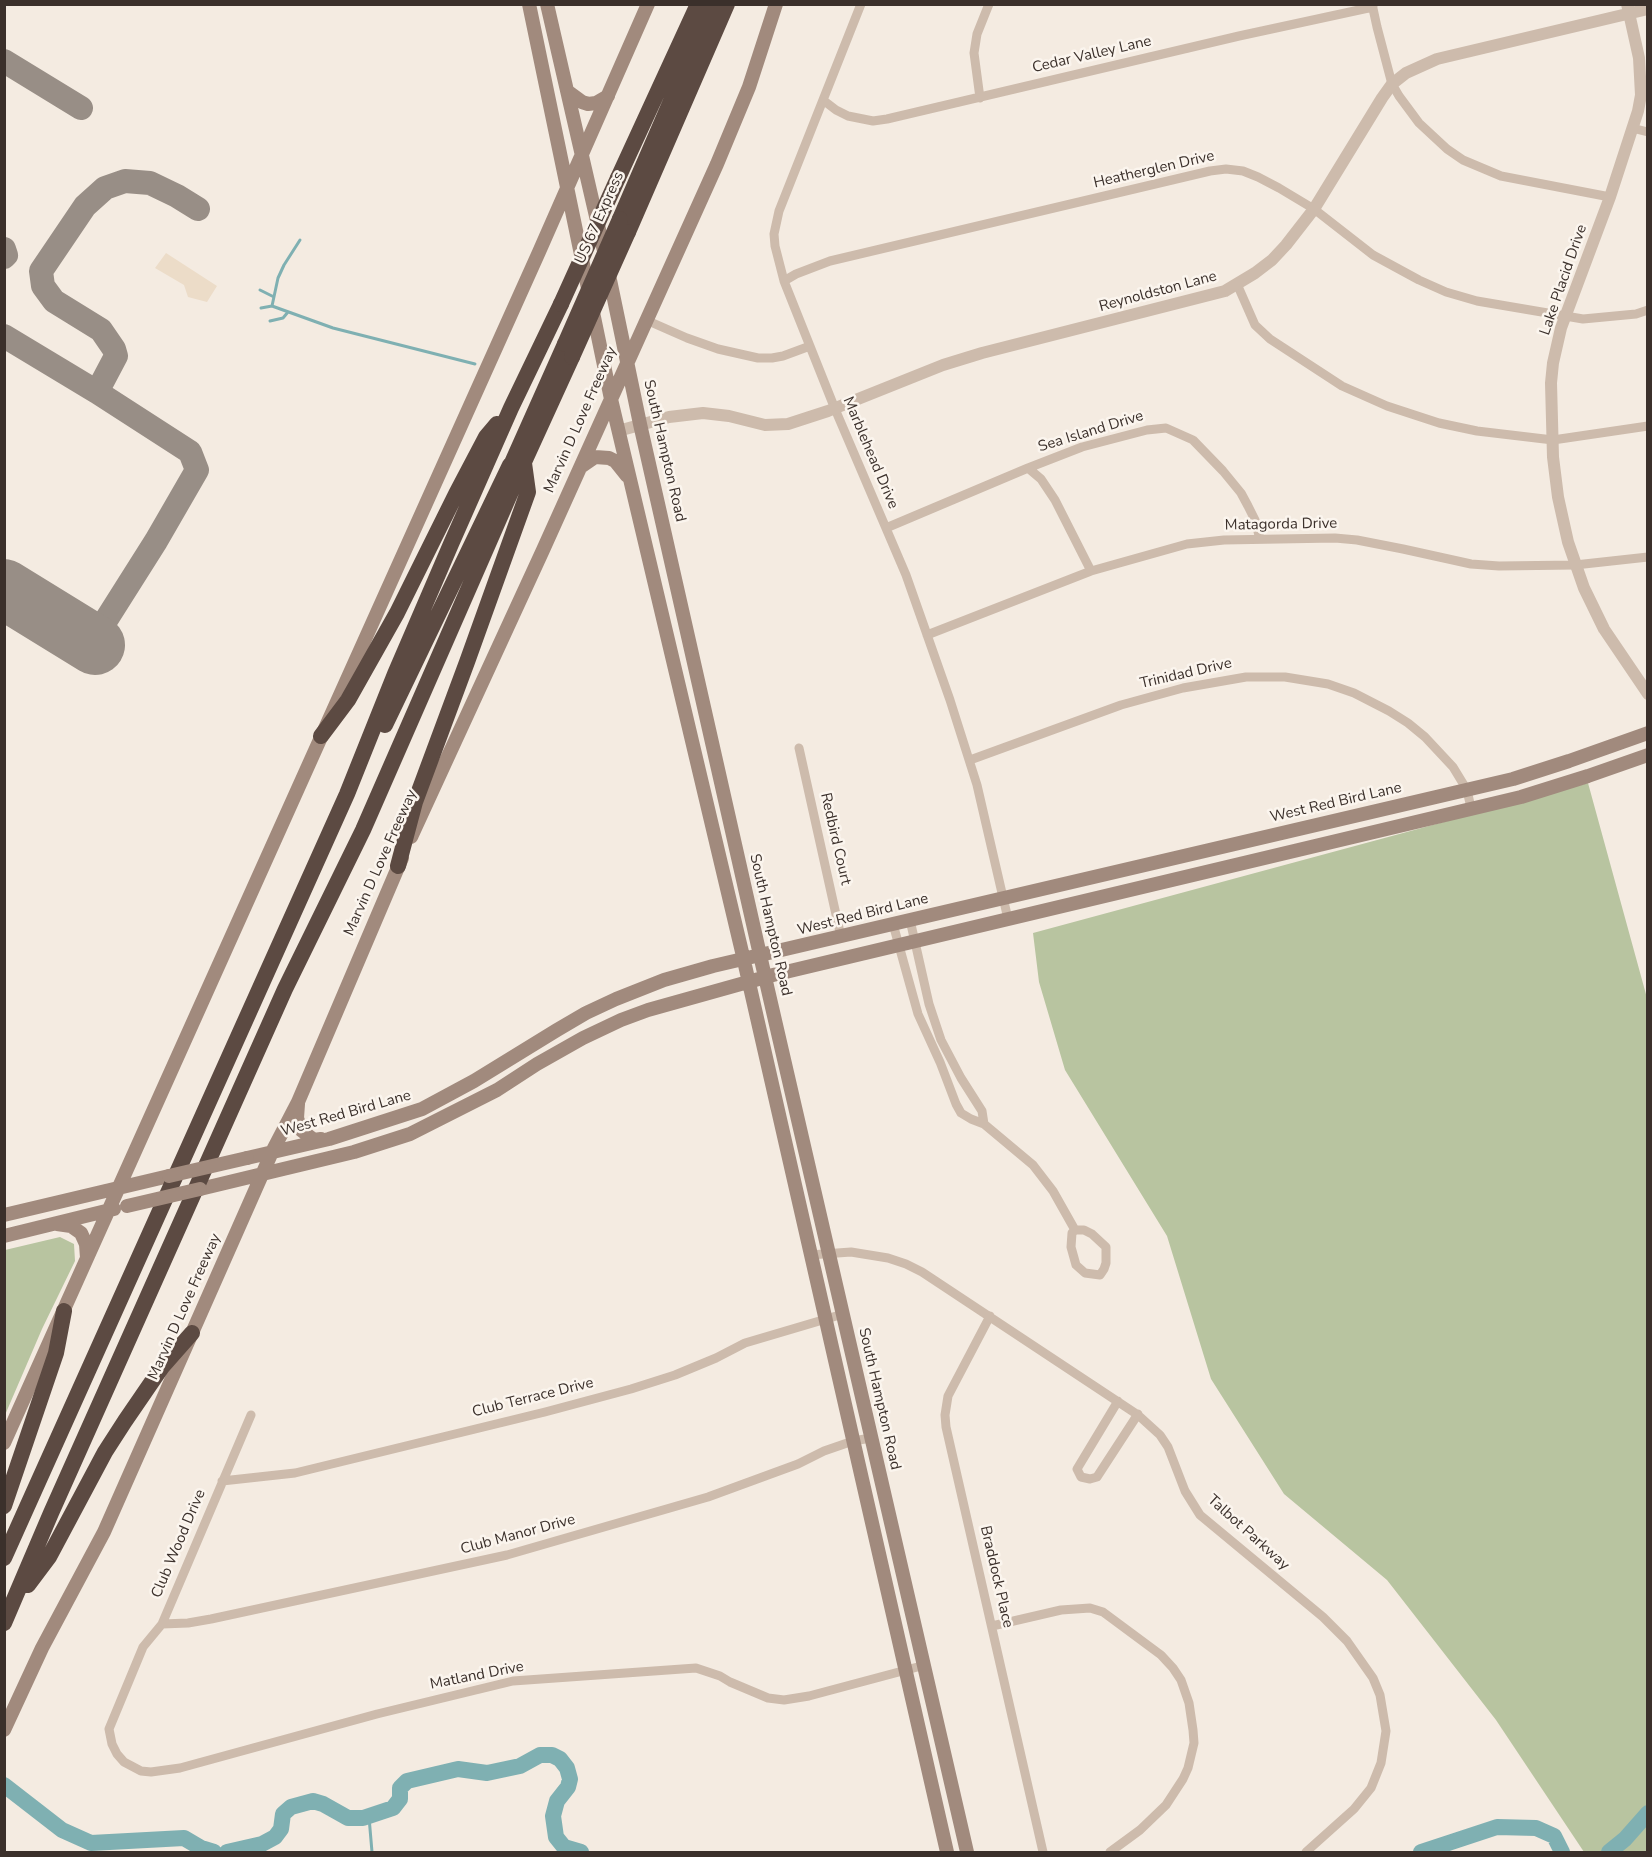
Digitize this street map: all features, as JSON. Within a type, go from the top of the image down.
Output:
[{"type":"highway","points":[[4,1558],[347,794],[395,674],[512,408],[698,4]]},
{"type":"highway","name":"US 67 Express","points":[[624,226],[713,4]]},
{"type":"highway","name":"Marvin D Love Freeway","points":[[8,1615],[51,1513],[285,989],[363,830],[524,462],[568,350],[727,4]]},
{"type":"highway","points":[[347,794],[396,704],[519,445],[568,350]]},
{"type":"highway","points":[[321,736],[348,700],[397,613],[486,437],[512,408]]},
{"type":"highway","points":[[363,830],[366,805],[519,445]]},
{"type":"highway","points":[[398,866],[415,802],[528,492],[524,462]]},
{"type":"highway","points":[[4,1506],[56,1353],[64,1311]]},
{"type":"highway","points":[[8,1615],[49,1557],[105,1452],[125,1421],[162,1367],[192,1333]]},
{"type":"main road","points":[[529,4],[610,399],[744,960],[947,1852]]},
{"type":"main road","name":"South Hampton Road","points":[[547,4],[760,956],[967,1852]]},
{"type":"main road","points":[[4,1443],[648,4]]},
{"type":"main road","name":"Marvin D Love Freeway","points":[[4,1730],[42,1648],[104,1532],[272,1152],[298,1102],[398,866],[717,164],[749,87],[776,4]]},
{"type":"main road","points":[[567,91],[588,104],[596,103],[608,96]]},
{"type":"main road","points":[[590,446],[618,431]]},
{"type":"main road","points":[[580,468],[595,457],[609,458],[615,461],[630,480]]},
{"type":"main road","points":[[671,653],[691,648]]},
{"type":"main road","points":[[684,705],[703,700]]},
{"type":"main road","name":"West Red Bird Lane","points":[[4,1215],[272,1152],[388,1121],[443,1099],[557,1030],[616,999],[656,983],[713,966],[1513,779],[1647,733]]},
{"type":"main road","points":[[4,1236],[354,1152],[394,1140],[429,1126],[497,1090],[566,1048],[621,1020],[648,1010],[748,981],[1521,796],[1577,780],[1647,755]]},
{"type":"main road","points":[[1037,890],[1041,911]]},
{"type":"main road","points":[[557,1030],[566,1048]]},
{"type":"main road","points":[[298,1102],[297,1118],[301,1130],[314,1140],[329,1138]]},
{"type":"main road","points":[[388,1121],[394,1140]]},
{"type":"main road","points":[[49,1224],[71,1226],[81,1233],[86,1245],[87,1258]]},
{"type":"main road","points":[[880,1560],[899,1556]]},
{"type":"street","name":"Marblehead Drive","points":[[861,4],[776,222],[775,246],[784,281],[835,409],[906,575],[927,634],[969,760],[987,825],[1008,919]]},
{"type":"street","points":[[980,98],[974,52],[977,34],[989,4]]},
{"type":"street","points":[[1373,6],[1392,84],[1419,123],[1440,144],[1463,160],[1501,176],[1610,197]]},
{"type":"street","name":"Cedar Valley Lane","points":[[823,100],[848,116],[873,121],[1373,6]]},
{"type":"street","name":"Reynoldston Lane","points":[[618,431],[669,417],[703,413],[729,416],[765,425],[788,424],[835,409],[943,365],[982,353],[1225,291],[1272,260],[1286,245],[1314,209],[1382,98],[1392,84],[1406,73],[1437,59],[1628,9],[1647,9]]},
{"type":"street","name":"Lake Placid Drive","points":[[1628,9],[1636,40],[1641,79],[1638,111],[1610,197],[1561,328],[1551,383],[1552,457],[1568,542],[1584,588],[1604,630],[1647,694]]},
{"type":"street","points":[[1632,128],[1647,132]]},
{"type":"street","name":"Heatherglen Drive","points":[[784,281],[831,261],[1226,169],[1243,171],[1258,177],[1314,209],[1373,255],[1446,292],[1477,301],[1583,319],[1636,314],[1647,310]]},
{"type":"street","points":[[1237,284],[1247,309],[1262,332],[1342,386],[1387,406],[1439,423],[1476,431],[1552,440],[1647,426]]},
{"type":"street","points":[[646,320],[707,345],[758,358],[783,356],[810,346]]},
{"type":"street","name":"Sea Island Drive","points":[[886,528],[1072,451],[1113,438],[1166,428],[1175,430],[1193,440],[1223,471],[1241,493],[1255,520],[1260,539]]},
{"type":"street","points":[[1028,468],[1041,479],[1056,500],[1091,571]]},
{"type":"street","name":"Matagorda Drive","points":[[927,634],[1091,571],[1187,544],[1260,539],[1357,540],[1471,564],[1519,567],[1575,565],[1647,557]]},
{"type":"street","name":"Trinidad Drive","points":[[969,760],[1121,705],[1183,688],[1246,677],[1285,677],[1328,684],[1354,693],[1389,711],[1425,738],[1453,766],[1467,790],[1471,808]]},
{"type":"street","name":"Redbird Court","points":[[799,748],[841,937]]},
{"type":"street","points":[[910,920],[929,1004],[944,1045],[982,1111],[984,1124]]},
{"type":"street","points":[[893,924],[916,1007],[949,1089],[962,1113],[984,1124],[1033,1165],[1053,1191],[1075,1230]]},
{"type":"street","points":[[916,1007],[929,1004]]},
{"type":"street","points":[[935,1051],[944,1045]]},
{"type":"street","points":[[949,1089],[961,1078]]},
{"type":"street","points":[[1075,1230],[1084,1230],[1092,1234],[1106,1247],[1106,1263],[1100,1275],[1085,1273],[1076,1265],[1071,1247],[1072,1233],[1075,1230]]},
{"type":"street","name":"Talbot Parkway","points":[[810,1255],[851,1252],[888,1258],[906,1264],[922,1272],[1138,1414],[1152,1426],[1168,1447],[1185,1491],[1200,1515],[1336,1630],[1358,1654],[1373,1678],[1380,1695],[1386,1731],[1381,1763],[1371,1788],[1346,1818],[1306,1852]]},
{"type":"street","name":"Club Terrace Drive","points":[[222,1482],[295,1473],[598,1398],[675,1375],[745,1343],[843,1314]]},
{"type":"street","name":"Braddock Place","points":[[990,1316],[948,1396],[946,1427],[1043,1852]]},
{"type":"street","points":[[1118,1401],[1077,1470],[1081,1477],[1090,1479],[1097,1477],[1138,1414]]},
{"type":"street","name":"Club Wood Drive","points":[[129,1681],[143,1647],[162,1624],[250,1415]]},
{"type":"street","name":"Club Manor Drive","points":[[162,1624],[211,1620],[507,1556],[708,1497],[798,1464],[824,1451],[853,1441],[871,1438]]},
{"type":"street","points":[[992,1626],[1061,1610],[1089,1608],[1103,1612],[1149,1646],[1173,1668],[1182,1680],[1189,1703],[1194,1743],[1188,1768],[1166,1805],[1140,1830],[1110,1852]]},
{"type":"street","name":"Matland Drive","points":[[129,1681],[109,1729],[112,1744],[124,1762],[141,1771],[151,1772],[180,1768],[365,1717],[513,1681],[696,1668],[720,1676],[768,1698],[784,1700],[925,1665]]},
{"type":"green space","points":[[1588,783],[1647,998],[1647,1852],[1584,1852],[1496,1720],[1387,1580],[1284,1494],[1211,1379],[1167,1236],[1065,1070],[1039,982],[1033,933]]},
{"type":"green space","points":[[60,1237],[74,1244],[75,1261],[42,1329],[5,1415],[5,1250]]},
{"type":"shaded area","points":[[166,253],[217,286],[207,302],[188,297],[184,285],[155,268]]},
{"type":"waterway","points":[[272,306],[278,278],[300,240]]},
{"type":"waterway","points":[[260,290],[274,297]]},
{"type":"waterway","points":[[261,308],[272,306],[333,328],[475,364]]},
{"type":"waterway","points":[[270,321],[283,318],[288,312]]},
{"type":"waterway","points":[[227,1852],[262,1844],[275,1837],[281,1829],[283,1814],[291,1807],[313,1801],[348,1818],[363,1818],[393,1808],[400,1799],[400,1788],[407,1781],[458,1769],[487,1773],[520,1766],[540,1755],[552,1755],[560,1759],[567,1768],[570,1779],[568,1787],[557,1801],[553,1816],[556,1837],[564,1847],[581,1852]]},
{"type":"waterway","points":[[4,1785],[62,1830],[91,1843],[184,1838],[201,1848],[214,1852]]},
{"type":"waterway","points":[[1609,1852],[1625,1839],[1648,1813]]},
{"type":"waterway","points":[[369,1817],[372,1852]]},
{"type":"waterway","points":[[1421,1852],[1497,1827],[1536,1828],[1554,1836],[1562,1852]]},
{"type":"taxiway","points":[[4,61],[81,108]]},
{"type":"taxiway","points":[[97,392],[116,356],[114,349],[101,330],[54,301],[43,286],[41,271],[85,206],[105,188],[125,181],[150,183],[198,209]]},
{"type":"taxiway","points":[[4,249],[6,255],[4,257]]},
{"type":"taxiway","points":[[4,336],[190,452],[197,470],[156,541],[101,628],[83,639]]},
{"type":"runway","points":[[4,589],[95,645]]}]
